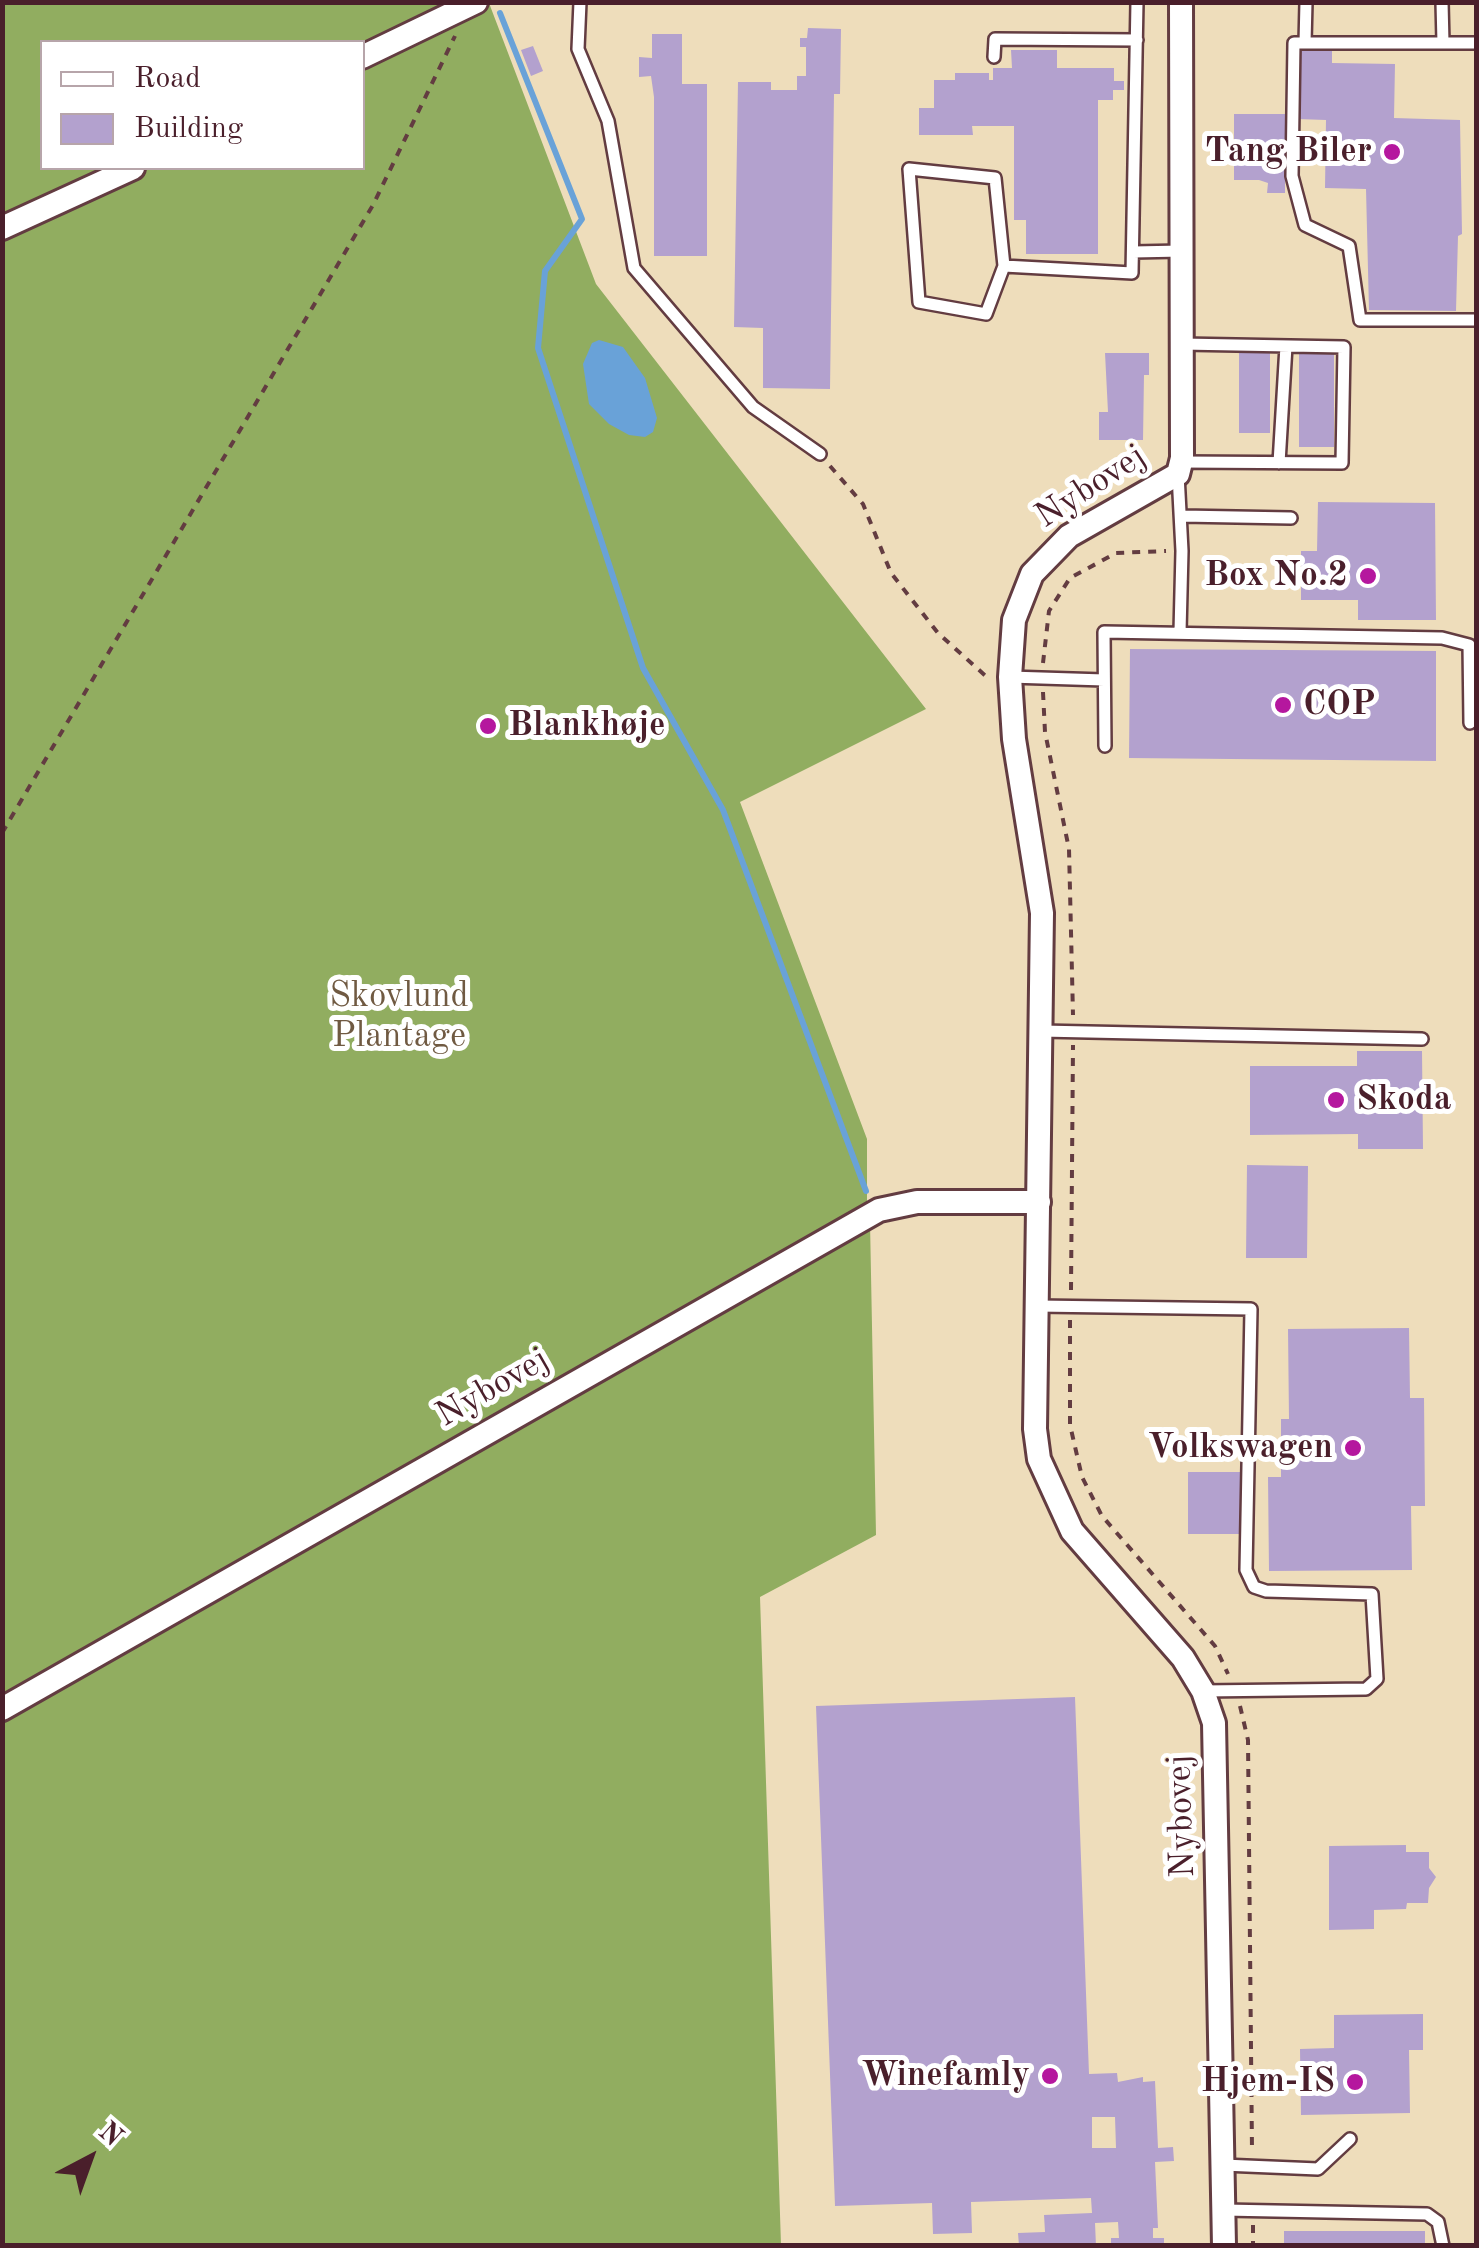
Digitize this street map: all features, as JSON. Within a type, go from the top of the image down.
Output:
[{"type":"street","name":"Nybovej","points":[[1181,2],[1179,468],[1049,553],[1020,597],[1010,684],[1042,912],[1034,1429],[1039,1459],[1061,1512],[1088,1552],[1183,1658],[1203,1691],[1214,1723],[1218,1763],[1224,2246]]},
{"type":"street","points":[[365,57],[473,4]]},
{"type":"street","points":[[2,228],[129,170]]},
{"type":"street","name":"Nybovej","points":[[2,1709],[879,1210],[916,1202],[1039,1202]]},
{"type":"lane","points":[[580,2],[578,50],[608,121],[634,268],[753,407],[820,454]]},
{"type":"lane","points":[[1004,266],[1132,273],[1137,2]]},
{"type":"lane","points":[[1305,43],[1306,2]]},
{"type":"lane","points":[[1442,2],[1442,44]]},
{"type":"lane","points":[[994,57],[995,39],[1136,40]]},
{"type":"lane","points":[[1476,44],[1294,43],[1292,176],[1306,225],[1349,246],[1360,320],[1476,320]]},
{"type":"lane","points":[[909,169],[995,178],[1004,266],[986,314],[918,302],[909,169]]},
{"type":"lane","points":[[1133,252],[1182,252]]},
{"type":"lane","points":[[1180,632],[1179,468],[1342,463],[1344,347],[1182,344]]},
{"type":"lane","points":[[1279,463],[1286,346]]},
{"type":"lane","points":[[1182,516],[1291,518]]},
{"type":"lane","points":[[1105,746],[1104,632],[1442,638],[1469,645],[1470,723]]},
{"type":"lane","points":[[1010,684],[1043,678],[1104,680]]},
{"type":"lane","points":[[1041,1031],[1422,1039]]},
{"type":"lane","points":[[1037,1306],[1252,1310],[1246,1570],[1254,1587],[1266,1592],[1372,1594],[1377,1679],[1366,1688],[1203,1691]]},
{"type":"lane","points":[[1223,2165],[1318,2170],[1350,2139]]},
{"type":"lane","points":[[1224,2210],[1428,2214],[1438,2222],[1443,2246]]},
{"type":"path","points":[[2,833],[374,206],[473,4]]},
{"type":"path","points":[[820,454],[863,504],[891,574],[938,633],[992,682],[1010,684]]},
{"type":"path","points":[[1182,550],[1116,553],[1070,578],[1049,610],[1043,678],[1045,732],[1069,849],[1073,1034],[1070,1425],[1082,1477],[1102,1516],[1215,1646],[1236,1692],[1248,1740],[1252,2168]]},
{"type":"path","points":[[1252,2210],[1253,2246]]},
{"type":"green space","name":"Skovlund Plantage","points":[[2,3],[489,3],[596,284],[926,709],[740,802],[867,1139],[867,1206],[2,1702]]},
{"type":"green space","points":[[870,1222],[876,1535],[760,1597],[781,2245],[3,2245],[2,1721],[321,1532]]},
{"type":"water","points":[[599,340],[623,347],[645,378],[657,418],[653,432],[645,437],[629,435],[609,424],[589,404],[583,364],[592,343]]},
{"type":"building","points":[[808,28],[841,29],[840,94],[834,94],[830,389],[763,388],[763,328],[734,327],[738,82],[771,82],[771,90],[797,90],[797,76],[806,76],[806,47],[800,47],[800,38],[807,38]]},
{"type":"building","points":[[652,34],[682,34],[682,84],[707,84],[707,256],[654,256],[654,97],[651,76],[639,77],[639,57],[652,58]]},
{"type":"building","points":[[533,46],[543,71],[531,76],[521,50]]},
{"type":"building","name":"Tang Biler","points":[[1298,46],[1332,47],[1332,63],[1395,64],[1394,118],[1460,120],[1462,234],[1458,236],[1456,311],[1369,310],[1366,189],[1325,188],[1326,120],[1297,119]]},
{"type":"building","points":[[1011,50],[1057,50],[1057,68],[1114,68],[1114,81],[1124,81],[1124,90],[1113,90],[1113,100],[1098,100],[1098,254],[1026,254],[1026,220],[1014,220],[1014,126],[972,126],[973,135],[919,135],[919,108],[934,108],[934,80],[955,80],[955,73],[989,73],[989,80],[993,80],[993,68],[1012,68]]},
{"type":"building","points":[[1234,114],[1285,114],[1285,193],[1267,193],[1268,183],[1259,180],[1234,180]]},
{"type":"building","points":[[1299,352],[1334,352],[1334,447],[1299,447]]},
{"type":"building","points":[[1105,353],[1149,353],[1149,375],[1144,375],[1143,440],[1099,440],[1099,412],[1108,412]]},
{"type":"building","points":[[1239,353],[1270,353],[1270,433],[1239,433]]},
{"type":"building","name":"Box No.2","points":[[1318,502],[1435,503],[1436,620],[1358,620],[1358,600],[1301,600],[1301,551],[1317,551]]},
{"type":"building","name":"COP","points":[[1130,649],[1436,651],[1436,761],[1129,758]]},
{"type":"building","name":"Skoda","points":[[1357,1051],[1422,1051],[1423,1149],[1358,1149],[1358,1134],[1250,1135],[1250,1066],[1357,1066]]},
{"type":"building","points":[[1247,1165],[1308,1166],[1307,1258],[1246,1258]]},
{"type":"building","name":"Volkswagen","points":[[1409,1328],[1410,1398],[1424,1398],[1425,1506],[1411,1506],[1412,1570],[1269,1571],[1268,1477],[1281,1477],[1281,1419],[1289,1419],[1288,1329]]},
{"type":"building","points":[[1188,1472],[1244,1472],[1243,1534],[1188,1534]]},
{"type":"building","points":[[1075,1697],[1089,2074],[1117,2073],[1118,2082],[1143,2077],[1143,2082],[1155,2081],[1158,2148],[1173,2147],[1174,2161],[1155,2162],[1158,2228],[1153,2228],[1153,2238],[1164,2238],[1164,2246],[1111,2246],[1111,2238],[1119,2238],[1118,2222],[1095,2223],[1096,2246],[1019,2246],[1018,2233],[1045,2232],[1044,2215],[1092,2213],[1091,2198],[971,2202],[972,2233],[933,2234],[932,2203],[835,2206],[816,1706]],"holes":[[[1092,2117],[1115,2117],[1116,2148],[1092,2148]]]},
{"type":"building","points":[[1406,1845],[1406,1852],[1429,1852],[1429,1868],[1436,1877],[1429,1888],[1428,1903],[1407,1903],[1406,1909],[1374,1910],[1374,1929],[1329,1930],[1329,1846]]},
{"type":"building","name":"Hjem-IS","points":[[1423,2014],[1423,2050],[1409,2050],[1410,2113],[1301,2115],[1300,2049],[1334,2048],[1334,2015]]},
{"type":"building","points":[[1284,2231],[1425,2231],[1425,2246],[1284,2246]]},
{"type":"waterway","points":[[500,13],[582,219],[545,271],[538,348],[643,668],[723,810],[866,1191]]},
{"type":"place","name":"Tang Biler","points":[[1392,152]]},
{"type":"place","name":"Box No.2","points":[[1368,576]]},
{"type":"place","name":"COP","points":[[1283,705]]},
{"type":"place","name":"Blankhøje","points":[[488,726]]},
{"type":"place","name":"Skoda","points":[[1336,1100]]},
{"type":"place","name":"Volkswagen","points":[[1353,1448]]},
{"type":"place","name":"Winefamly","points":[[1050,2076]]},
{"type":"place","name":"Hjem-IS","points":[[1355,2082]]}]
